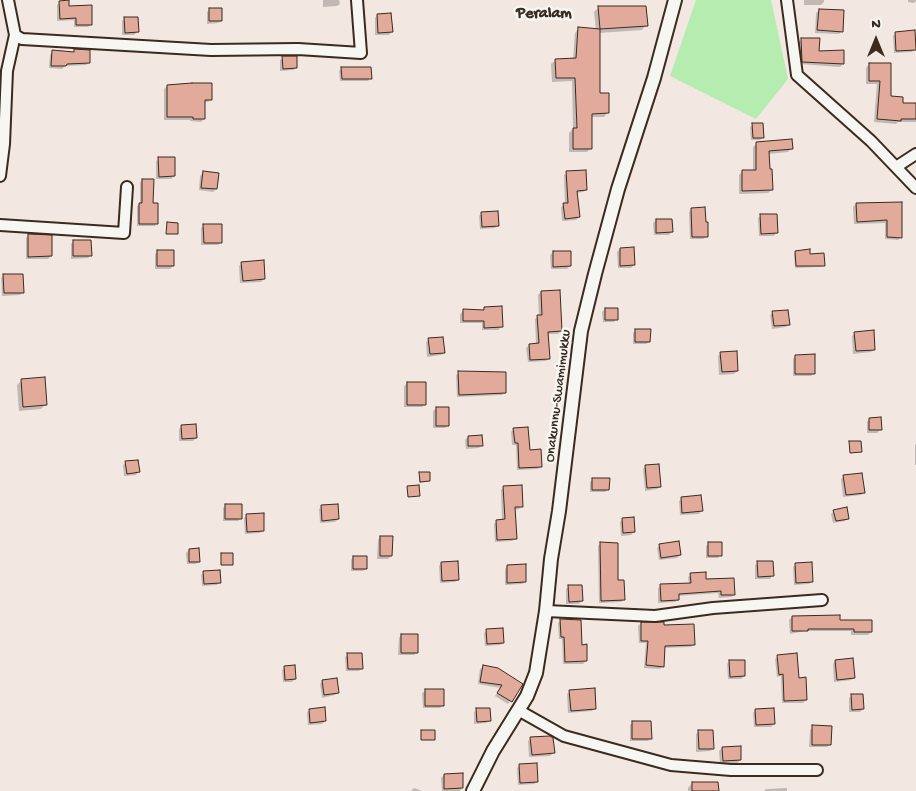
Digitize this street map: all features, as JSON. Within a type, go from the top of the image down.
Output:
[{"type":"street","points":[[0,176],[4,144],[7,71],[15,34],[8,0]]},
{"type":"street","points":[[15,34],[22,39],[211,50],[298,49],[361,53],[357,0]]},
{"type":"street","name":"Onakunnu-Swamimukku","points":[[473,791],[493,751],[526,696],[536,673],[546,611],[581,331],[618,189],[654,78],[675,0]]},
{"type":"street","points":[[787,0],[797,75],[871,140],[916,188]]},
{"type":"street","points":[[896,167],[916,154]]},
{"type":"street","points":[[0,225],[124,233],[126,187]]},
{"type":"street","points":[[546,611],[655,616],[712,608],[822,600]]},
{"type":"street","points":[[518,710],[564,736],[671,765],[731,770],[817,770]]},
{"type":"green space","points":[[696,0],[771,0],[788,79],[756,119],[670,76]]},
{"type":"building","points":[[69,0],[69,6],[92,5],[92,25],[76,25],[76,18],[60,19],[59,1]]},
{"type":"building","points":[[598,6],[646,6],[648,26],[600,29]]},
{"type":"building","points":[[209,8],[222,8],[222,21],[209,21]]},
{"type":"building","points":[[819,9],[844,10],[843,32],[817,30]]},
{"type":"building","points":[[391,13],[393,32],[378,33],[377,14]]},
{"type":"building","points":[[124,17],[138,17],[139,32],[125,33]]},
{"type":"building","points":[[578,27],[600,29],[600,93],[609,93],[609,113],[592,114],[592,149],[573,149],[573,128],[577,128],[575,78],[556,78],[555,59],[576,58]]},
{"type":"building","points":[[915,30],[916,50],[896,51],[895,32]]},
{"type":"building","points":[[801,38],[820,38],[819,51],[844,50],[844,64],[802,62]]},
{"type":"building","points":[[74,49],[90,50],[90,63],[51,66],[52,50],[74,52]]},
{"type":"building","points":[[282,56],[297,56],[297,68],[283,69]]},
{"type":"building","points":[[869,63],[891,63],[891,96],[903,97],[903,103],[916,103],[916,119],[901,119],[901,121],[877,119],[880,81],[869,81]]},
{"type":"building","points":[[341,67],[371,67],[372,79],[342,79]]},
{"type":"building","points":[[212,83],[212,100],[205,100],[205,119],[167,117],[167,85]]},
{"type":"building","points":[[752,123],[763,123],[764,138],[753,138]]},
{"type":"building","points":[[792,139],[793,149],[769,151],[773,190],[742,191],[742,170],[756,170],[756,142]]},
{"type":"building","points":[[158,157],[175,157],[175,176],[159,177]]},
{"type":"building","points":[[586,170],[587,190],[577,191],[580,217],[565,219],[563,203],[568,203],[566,171]]},
{"type":"building","points":[[203,171],[219,173],[217,189],[201,188]]},
{"type":"building","points":[[142,179],[154,179],[153,203],[158,203],[158,224],[139,224],[139,203],[142,203]]},
{"type":"building","points":[[902,202],[902,238],[887,237],[887,220],[857,222],[856,203]]},
{"type":"building","points":[[705,207],[708,237],[692,237],[691,208]]},
{"type":"building","points":[[498,211],[499,226],[482,227],[481,212]]},
{"type":"building","points":[[760,214],[777,214],[778,233],[761,234]]},
{"type":"building","points":[[656,219],[672,219],[673,232],[656,233]]},
{"type":"building","points":[[167,222],[178,223],[178,234],[166,234]]},
{"type":"building","points":[[203,224],[222,224],[222,243],[204,243]]},
{"type":"building","points":[[28,234],[52,235],[52,256],[28,257]]},
{"type":"building","points":[[73,240],[91,240],[92,256],[73,256]]},
{"type":"building","points":[[634,247],[635,265],[620,266],[620,248]]},
{"type":"building","points":[[810,249],[810,254],[824,253],[825,266],[796,266],[795,251]]},
{"type":"building","points":[[157,250],[174,250],[174,266],[157,266]]},
{"type":"building","points":[[553,251],[571,251],[571,266],[553,267]]},
{"type":"building","points":[[264,260],[265,279],[243,281],[241,262]]},
{"type":"building","points":[[3,274],[23,274],[24,293],[4,293]]},
{"type":"building","points":[[560,290],[562,331],[548,332],[550,359],[530,360],[529,344],[539,343],[537,315],[542,315],[541,291]]},
{"type":"building","points":[[502,306],[503,327],[484,328],[484,321],[463,321],[463,309],[484,310],[484,307]]},
{"type":"building","points":[[605,308],[618,308],[618,320],[605,320]]},
{"type":"building","points":[[788,310],[790,325],[774,326],[772,311]]},
{"type":"building","points":[[635,329],[651,329],[650,342],[635,342]]},
{"type":"building","points":[[874,330],[875,350],[856,351],[854,332]]},
{"type":"building","points":[[443,337],[445,353],[430,354],[428,338]]},
{"type":"building","points":[[737,351],[738,371],[722,372],[720,352]]},
{"type":"building","points":[[815,354],[815,374],[795,374],[795,355]]},
{"type":"building","points":[[458,371],[506,372],[506,393],[459,395]]},
{"type":"building","points":[[45,377],[47,405],[23,407],[21,379]]},
{"type":"building","points":[[407,382],[426,382],[426,405],[407,405]]},
{"type":"building","points":[[436,407],[449,407],[449,426],[436,426]]},
{"type":"building","points":[[881,417],[882,430],[869,430],[869,418]]},
{"type":"building","points":[[196,424],[197,438],[182,439],[181,425]]},
{"type":"building","points":[[528,427],[530,450],[541,449],[542,467],[519,468],[518,443],[515,443],[513,428]]},
{"type":"building","points":[[482,435],[483,446],[468,446],[468,436]]},
{"type":"building","points":[[849,441],[861,441],[862,452],[850,453]]},
{"type":"building","points":[[138,460],[140,472],[127,474],[125,461]]},
{"type":"building","points":[[659,464],[661,487],[647,488],[645,465]]},
{"type":"building","points":[[419,472],[430,472],[430,481],[420,482]]},
{"type":"building","points":[[862,473],[865,493],[846,495],[843,475]]},
{"type":"building","points":[[592,478],[610,478],[609,490],[592,490]]},
{"type":"building","points":[[419,485],[420,496],[408,497],[407,486]]},
{"type":"building","points":[[522,485],[523,507],[515,507],[517,539],[497,540],[496,520],[505,519],[503,486]]},
{"type":"building","points":[[701,495],[703,511],[682,513],[681,497]]},
{"type":"building","points":[[225,504],[242,504],[242,519],[225,519]]},
{"type":"building","points":[[338,504],[339,519],[322,521],[321,505]]},
{"type":"building","points":[[847,507],[849,519],[836,521],[833,510]]},
{"type":"building","points":[[264,513],[264,531],[247,532],[246,514]]},
{"type":"building","points":[[634,517],[635,532],[623,533],[622,518]]},
{"type":"building","points":[[380,536],[393,536],[392,556],[380,556]]},
{"type":"building","points":[[679,541],[681,555],[661,558],[659,544]]},
{"type":"building","points":[[600,542],[618,543],[618,580],[624,580],[625,600],[601,601]]},
{"type":"building","points":[[708,542],[722,542],[722,556],[708,556]]},
{"type":"building","points":[[199,548],[200,562],[189,562],[189,549]]},
{"type":"building","points":[[221,553],[233,553],[233,565],[221,565]]},
{"type":"building","points":[[353,556],[367,556],[367,569],[353,569]]},
{"type":"building","points":[[458,561],[459,580],[442,581],[441,562]]},
{"type":"building","points":[[757,561],[773,561],[774,576],[758,577]]},
{"type":"building","points":[[812,562],[813,582],[796,583],[795,563]]},
{"type":"building","points":[[526,564],[526,582],[507,583],[507,565]]},
{"type":"building","points":[[220,570],[221,583],[204,584],[203,571]]},
{"type":"building","points":[[706,572],[706,579],[734,578],[735,595],[721,595],[721,591],[679,594],[679,600],[661,601],[660,584],[691,583],[690,573]]},
{"type":"building","points":[[568,585],[582,585],[583,601],[569,602]]},
{"type":"building","points":[[840,615],[840,620],[872,620],[872,632],[854,632],[854,629],[792,631],[792,616]]},
{"type":"building","points":[[560,619],[581,620],[582,645],[587,644],[587,661],[565,662],[564,637],[561,637]]},
{"type":"building","points":[[641,622],[664,622],[664,625],[694,624],[695,645],[665,646],[664,667],[646,665],[648,641],[641,641]]},
{"type":"building","points":[[503,628],[504,643],[487,644],[486,629]]},
{"type":"building","points":[[401,634],[418,634],[418,653],[401,653]]},
{"type":"building","points":[[347,653],[362,653],[363,669],[348,669]]},
{"type":"building","points":[[797,653],[799,678],[806,677],[807,700],[784,701],[783,674],[779,675],[777,655]]},
{"type":"building","points":[[853,658],[855,678],[837,680],[835,660]]},
{"type":"building","points":[[729,660],[745,660],[745,676],[730,677]]},
{"type":"building","points":[[295,665],[296,679],[285,680],[284,666]]},
{"type":"building","points":[[483,665],[498,668],[523,684],[512,702],[497,693],[502,685],[480,682]]},
{"type":"building","points":[[337,678],[339,693],[324,695],[322,680]]},
{"type":"building","points":[[595,688],[596,709],[571,711],[569,690]]},
{"type":"building","points":[[425,689],[444,689],[444,706],[425,706]]},
{"type":"building","points":[[851,694],[863,694],[864,709],[852,710]]},
{"type":"building","points":[[325,707],[326,721],[310,723],[309,709]]},
{"type":"building","points":[[476,708],[490,708],[491,721],[477,722]]},
{"type":"building","points":[[774,708],[775,724],[756,725],[755,709]]},
{"type":"building","points":[[632,721],[651,721],[652,739],[632,739]]},
{"type":"building","points":[[812,725],[832,726],[831,745],[812,745]]},
{"type":"building","points":[[421,730],[435,730],[435,740],[421,740]]},
{"type":"building","points":[[698,730],[713,730],[714,749],[699,749]]},
{"type":"building","points":[[550,736],[553,738],[555,753],[532,755],[530,737]]},
{"type":"building","points":[[741,746],[741,760],[723,761],[722,747]]},
{"type":"building","points":[[537,763],[538,782],[520,783],[519,764]]},
{"type":"building","points":[[463,773],[463,788],[444,789],[444,774]]},
{"type":"building","points":[[692,782],[718,782],[719,791],[692,791]]},
{"type":"district","name":"Peralam","points":[[544,15]]}]
